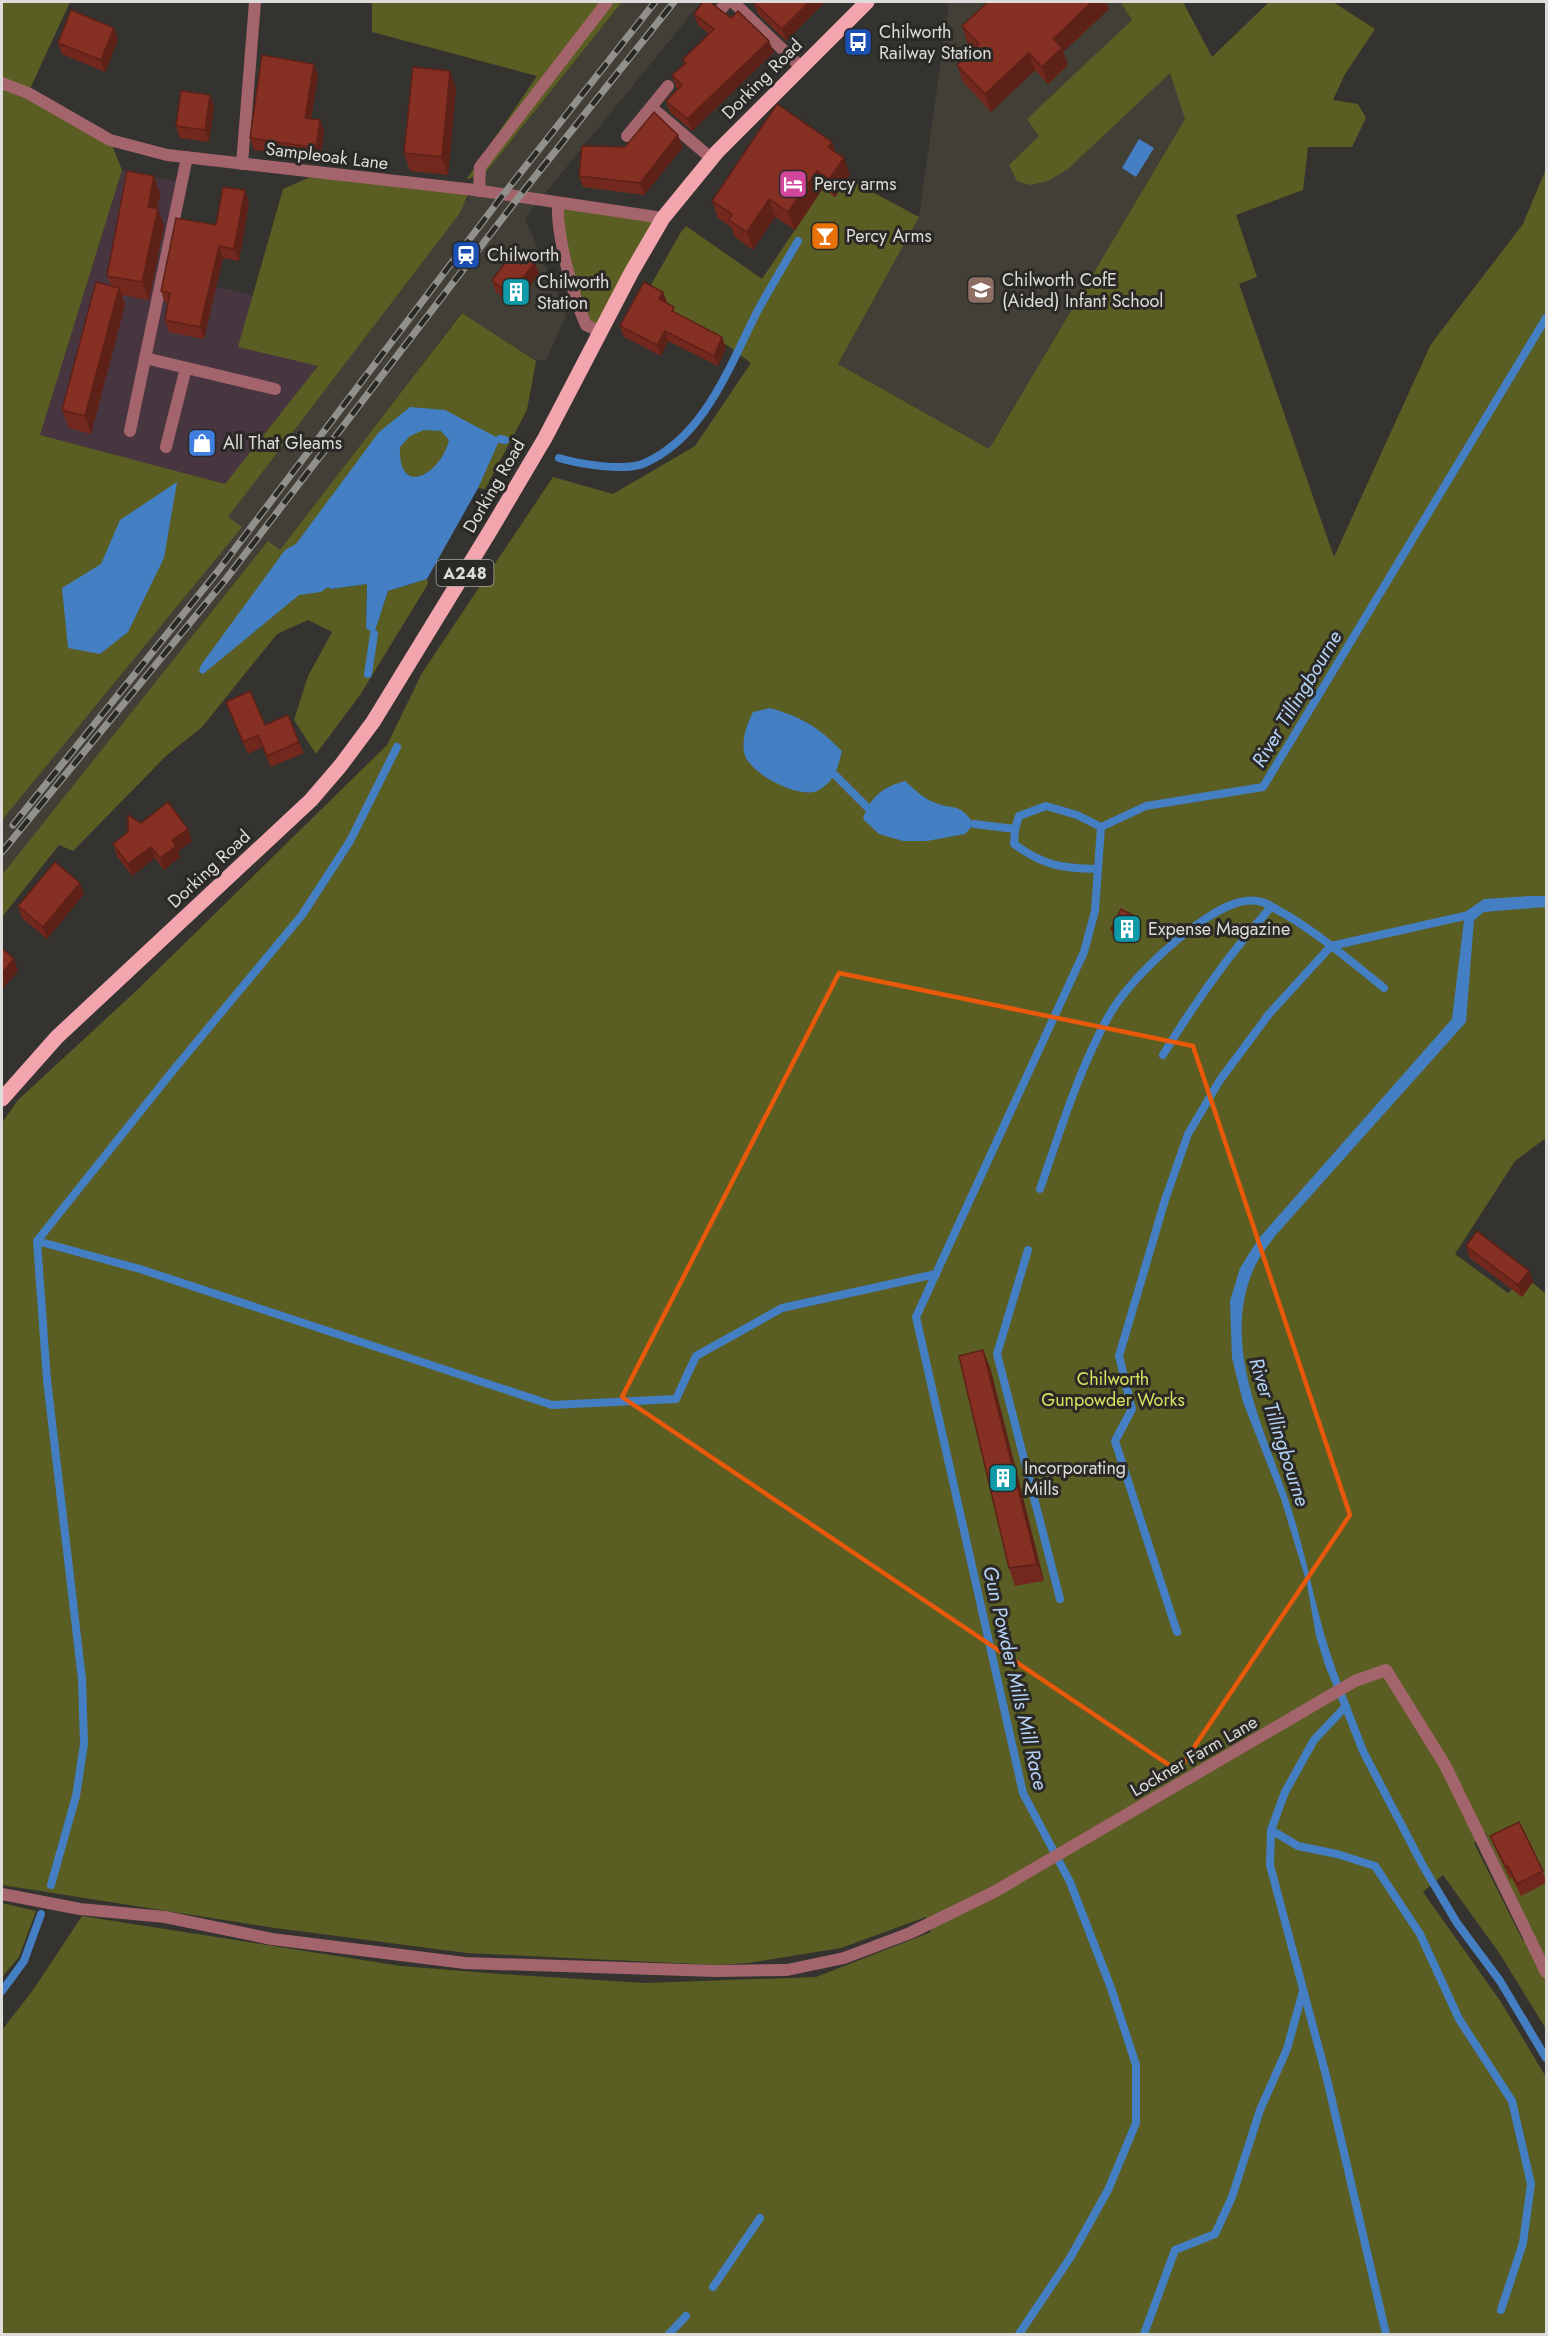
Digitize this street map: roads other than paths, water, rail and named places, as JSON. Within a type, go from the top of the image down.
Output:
[{"type":"main road","name":"Dorking Road","points":[[2,1099],[57,1037],[311,800],[342,765],[373,722],[545,438],[663,218],[711,158],[867,2]]},
{"type":"street","points":[[242,164],[255,2]]},
{"type":"street","points":[[479,191],[480,167],[607,2]]},
{"type":"street","points":[[733,2],[801,67]]},
{"type":"street","name":"Sampleoak Lane","points":[[2,83],[28,93],[110,140],[167,155],[479,191],[663,218]]},
{"type":"street","points":[[627,136],[668,86]]},
{"type":"street","points":[[651,107],[711,158]]},
{"type":"street","points":[[130,431],[187,157]]},
{"type":"street","points":[[558,203],[560,236],[580,312],[586,325],[601,332]]},
{"type":"street","points":[[145,358],[275,389]]},
{"type":"street","points":[[166,447],[186,368]]},
{"type":"street","name":"Lockner Farm Lane","points":[[2,1894],[80,1909],[165,1917],[272,1939],[465,1963],[716,1971],[787,1970],[844,1958],[910,1933],[994,1892],[1355,1681],[1386,1670],[1446,1765],[1546,1972]]},
{"type":"water","points":[[1139,139],[1154,148],[1136,177],[1122,168]]},
{"type":"water","points":[[410,407],[445,410],[500,439],[478,488],[427,579],[388,591],[374,634],[366,628],[367,584],[331,589],[328,587],[321,592],[299,595],[203,674],[199,672],[201,665],[285,550],[296,544],[379,432]],"holes":[[[424,430],[441,431],[449,440],[438,463],[421,476],[413,477],[406,473],[401,463],[400,447],[410,436]]]},
{"type":"water","points":[[177,482],[164,558],[128,632],[100,654],[68,648],[62,588],[101,564],[120,520]]},
{"type":"water","points":[[770,708],[810,724],[842,751],[832,778],[819,790],[800,792],[776,783],[764,776],[747,760],[744,741],[753,712]]},
{"type":"water","points":[[905,781],[929,800],[960,809],[974,824],[965,834],[927,841],[903,841],[879,834],[863,819],[866,811],[878,794],[890,786]]},
{"type":"water","points":[[1546,896],[1546,907],[1484,912],[1474,920],[1466,1022],[1275,1236],[1255,1266],[1245,1296],[1242,1327],[1244,1358],[1250,1388],[1291,1508],[1322,1628],[1335,1667],[1327,1671],[1316,1636],[1307,1584],[1281,1499],[1243,1402],[1232,1358],[1230,1301],[1240,1268],[1259,1238],[1452,1019],[1465,912],[1484,899]]},
{"type":"waterway","points":[[559,458],[602,466],[636,466],[666,451],[684,436],[713,398],[757,312],[798,241]]},
{"type":"waterway","name":"River Tillingbourne","points":[[1019,2334],[1070,2258],[1108,2190],[1136,2123],[1136,2065],[1111,1988],[1070,1882],[1023,1793],[916,1317],[1084,952],[1095,911],[1101,827],[1146,806],[1263,787],[1546,318]]},
{"type":"waterway","points":[[500,439],[505,440]]},
{"type":"waterway","points":[[368,674],[374,634]]},
{"type":"waterway","points":[[51,1885],[76,1796],[84,1744],[82,1679],[47,1380],[37,1241],[171,1073],[302,915],[350,841],[397,747]]},
{"type":"waterway","points":[[835,775],[867,807]]},
{"type":"waterway","points":[[974,824],[1015,829],[1019,816],[1046,806],[1077,815],[1101,827]]},
{"type":"waterway","points":[[1015,829],[1014,844],[1035,857],[1073,868],[1097,869]]},
{"type":"waterway","points":[[1040,1189],[1078,1081],[1115,1006],[1137,978],[1165,951],[1192,928],[1212,915],[1242,902],[1265,903],[1311,931],[1384,988]]},
{"type":"waterway","points":[[1163,1055],[1214,978],[1271,907]]},
{"type":"waterway","points":[[1177,1632],[1115,1441],[1132,1409],[1119,1356],[1165,1200],[1188,1134],[1220,1080],[1269,1014],[1331,946],[1469,915]]},
{"type":"waterway","points":[[37,1241],[140,1269],[552,1405],[676,1399],[696,1356],[782,1308],[936,1274]]},
{"type":"waterway","points":[[1028,1250],[997,1354],[1060,1599]]},
{"type":"waterway","name":"River Tillingbourne","points":[[1328,1661],[1363,1751],[1423,1866],[1457,1923],[1500,1981],[1546,2058]]},
{"type":"waterway","points":[[1346,1706],[1314,1740],[1285,1792],[1271,1830],[1270,1865],[1327,2079],[1386,2334]]},
{"type":"waterway","points":[[1271,1830],[1298,1846],[1337,1854],[1375,1866],[1420,1934],[1459,2019],[1512,2101],[1531,2184],[1523,2243],[1501,2310]]},
{"type":"waterway","points":[[2,1991],[24,1961],[41,1914]]},
{"type":"waterway","points":[[1144,2334],[1175,2250],[1215,2234],[1232,2197],[1260,2110],[1287,2049],[1303,1991]]},
{"type":"waterway","points":[[713,2287],[760,2218]]},
{"type":"waterway","points":[[669,2334],[686,2316]]},
{"type":"railway","points":[[13,825],[218,571],[503,195],[655,2]]},
{"type":"railway","points":[[2,852],[226,579],[518,198],[674,2]]},
{"type":"place","name":"Chilworth Railway Station","points":[[858,42]]},
{"type":"place","name":"Percy arms","points":[[793,184]]},
{"type":"place","name":"Percy Arms","points":[[825,236]]},
{"type":"place","name":"Chilworth","points":[[466,255]]},
{"type":"place","name":"Chilworth CofE (Aided) Infant School","points":[[981,290]]},
{"type":"place","name":"Chilworth Station","points":[[516,292]]},
{"type":"place","name":"All That Gleams","points":[[202,443]]},
{"type":"place","name":"Expense Magazine","points":[[1127,929]]},
{"type":"place","name":"Incorporating Mills","points":[[1003,1478]]},
{"type":"park label","name":"Chilworth Gunpowder Works","points":[[1113,1389]]},
{"type":"water label","name":"Gun Powder Mills Mill Race","points":[[1015,1678]]}]
